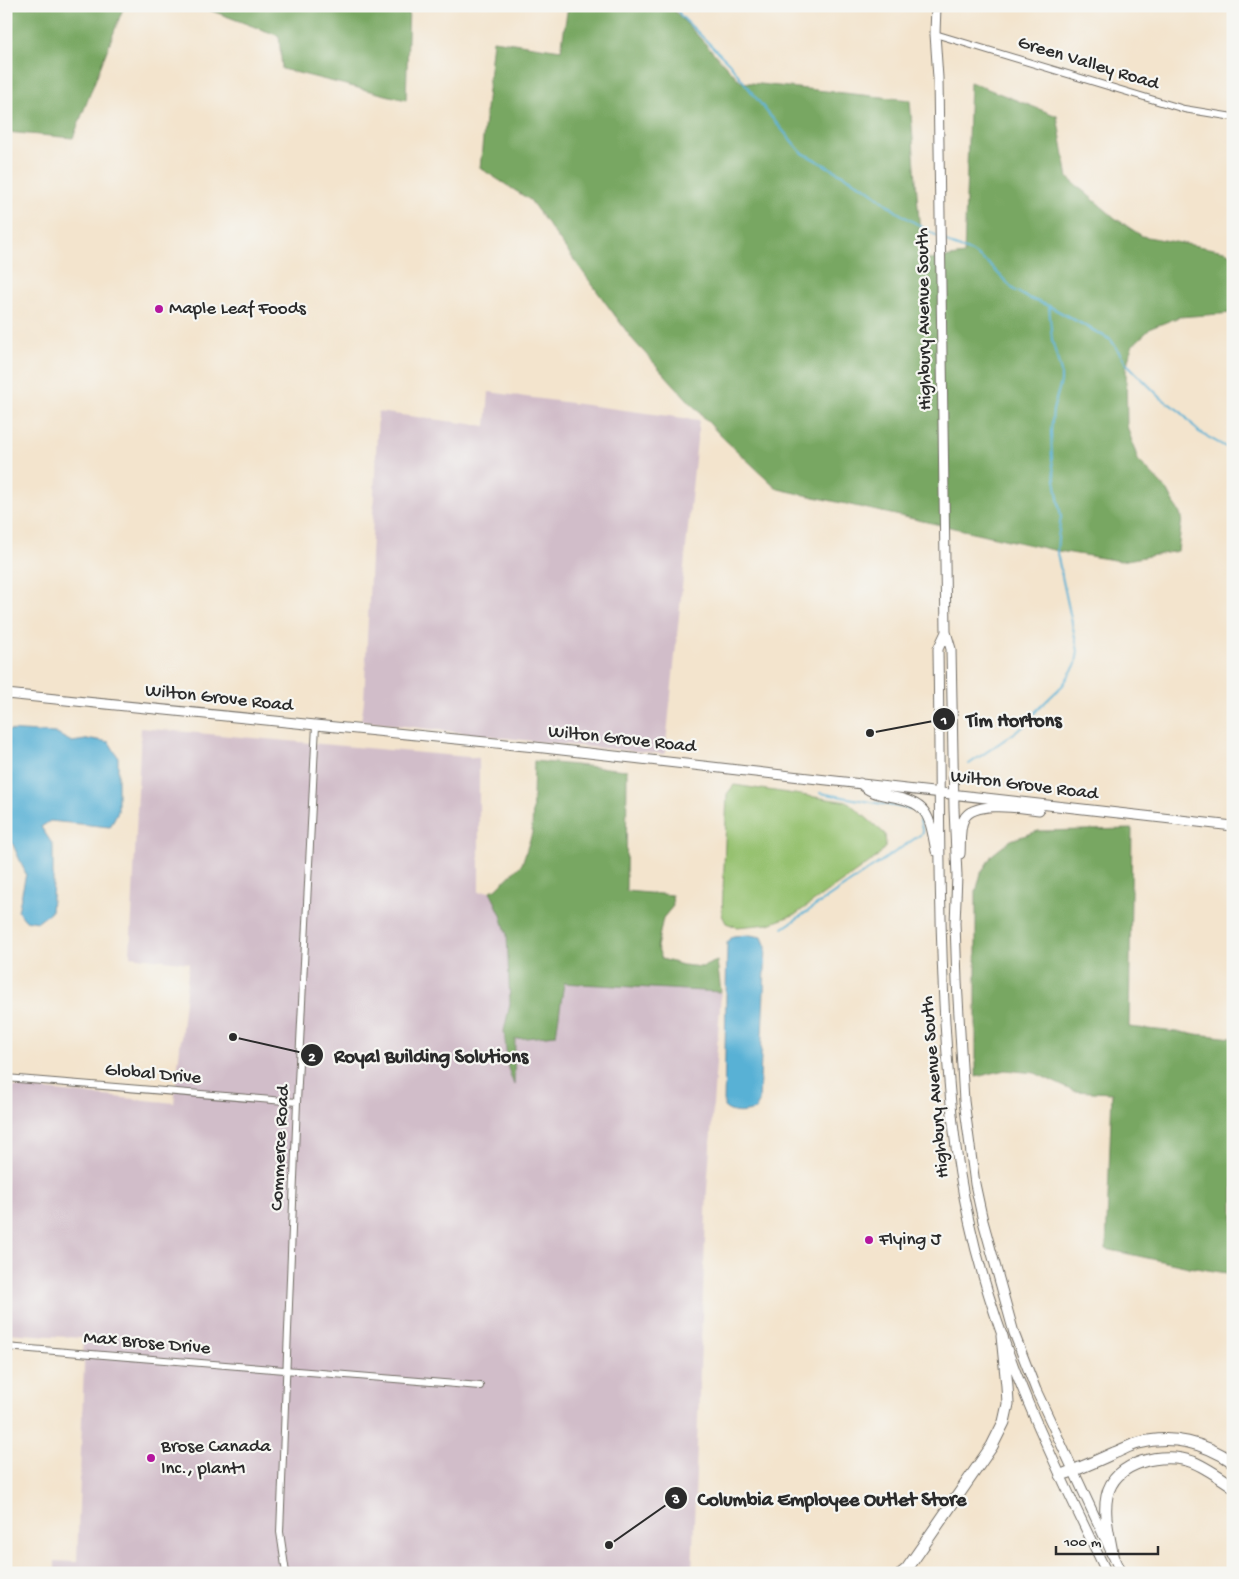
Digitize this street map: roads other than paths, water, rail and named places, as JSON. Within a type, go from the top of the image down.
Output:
[{"type":"highway","points":[[902,1573],[907,1569],[992,1446],[1004,1422],[1008,1404],[1002,1336]]},
{"type":"highway","points":[[1061,1475],[1137,1443],[1174,1438],[1202,1446],[1233,1462]]},
{"type":"highway","points":[[1112,1553],[1105,1512],[1108,1494],[1116,1476],[1133,1465],[1158,1457],[1191,1462],[1213,1472],[1233,1486]]},
{"type":"main road","name":"Highbury Avenue South","points":[[936,6],[946,632],[951,649],[957,876],[956,923],[964,1101],[975,1184],[983,1222],[1014,1333],[1036,1390],[1121,1573]]},
{"type":"main road","name":"Highbury Avenue South","points":[[946,632],[938,649],[940,876],[943,983],[951,1114],[961,1184],[969,1223],[1002,1336],[1061,1475],[1107,1573]]},
{"type":"main road","name":"Wilton Grove Road","points":[[6,694],[536,746],[1233,826]]},
{"type":"main road","points":[[860,783],[867,790],[876,794],[908,799],[925,811],[931,827],[940,876]]},
{"type":"main road","points":[[957,876],[962,826],[964,818],[970,812],[986,807],[1053,811],[1085,810]]},
{"type":"street","name":"Green Valley Road","points":[[935,34],[1184,109],[1233,117]]},
{"type":"street","name":"Commerce Road","points":[[286,1573],[280,1532],[297,1102],[316,725]]},
{"type":"street","name":"Global Drive","points":[[6,1078],[297,1102]]},
{"type":"street","name":"Max Brose Drive","points":[[6,1347],[480,1386]]},
{"type":"water","points":[[6,730],[55,733],[72,742],[92,739],[109,742],[118,757],[118,811],[110,827],[50,821],[41,827],[53,845],[53,883],[51,912],[38,922],[25,920],[18,911],[26,874],[6,829]]},
{"type":"water","points":[[750,935],[762,937],[766,947],[759,1102],[755,1110],[739,1113],[727,1110],[724,1107],[727,943],[733,936]]},
{"type":"waterway","points":[[675,6],[681,16],[729,63],[801,152],[868,189],[897,212],[937,236]]},
{"type":"waterway","points":[[943,239],[952,245],[972,252],[989,264],[1014,290],[1049,306],[1111,340],[1127,364],[1161,398],[1181,412],[1199,432],[1233,451]]},
{"type":"waterway","points":[[969,764],[1023,727],[1037,710],[1063,685],[1076,664],[1078,651],[1057,553],[1061,517],[1052,460],[1051,432],[1053,410],[1061,382],[1061,372],[1052,340],[1049,306]]},
{"type":"waterway","points":[[783,928],[923,833],[916,810],[820,793]]},
{"type":"place","name":"Maple Leaf Foods","points":[[159,309]]},
{"type":"place","name":"Tim Hortons","points":[[870,733]]},
{"type":"place","name":"Royal Building Solutions","points":[[233,1037]]},
{"type":"place","name":"Flying J","points":[[869,1240]]},
{"type":"place","name":"Brose Canada Inc., plant1","points":[[151,1458]]},
{"type":"place","name":"Columbia Employee Outlet Store","points":[[609,1545]]}]
